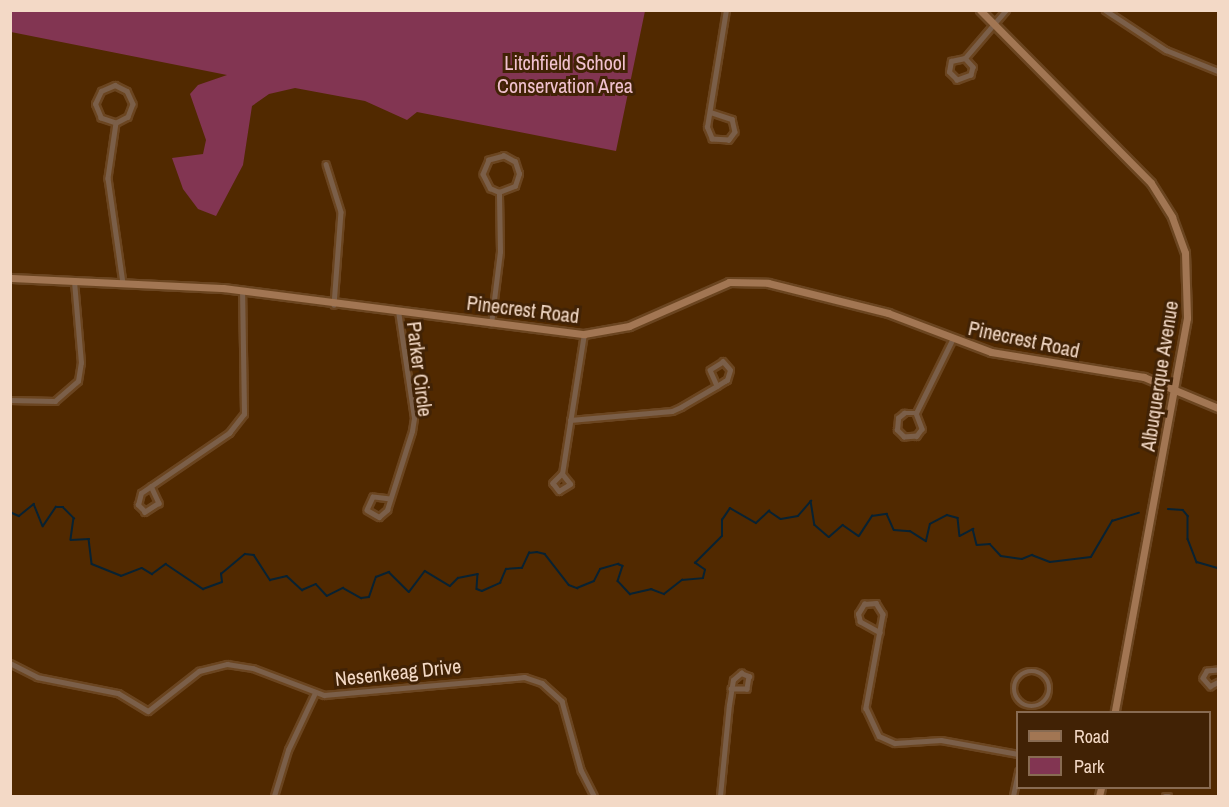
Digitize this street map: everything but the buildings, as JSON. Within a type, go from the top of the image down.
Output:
[{"type":"street","points":[[710,112],[732,119],[735,128],[729,140],[720,142],[710,136],[710,112],[726,10]]},
{"type":"street","name":"Albuquerque Avenue","points":[[980,10],[1142,173],[1172,217],[1185,253],[1189,290],[1175,389],[1115,711]]},
{"type":"street","points":[[965,57],[973,67],[971,75],[957,80],[951,76],[949,64],[965,57],[992,22],[1006,10]]},
{"type":"street","points":[[1104,10],[1166,50],[1218,71]]},
{"type":"street","points":[[115,85],[128,91],[133,104],[128,117],[116,123],[102,118],[95,104],[101,91],[115,85]]},
{"type":"street","points":[[116,123],[108,192],[122,250],[123,283]]},
{"type":"street","points":[[504,156],[515,162],[519,174],[511,189],[499,192],[490,188],[483,174],[489,160],[504,156]]},
{"type":"street","points":[[326,164],[341,212],[334,305]]},
{"type":"street","points":[[491,324],[500,252],[499,192]]},
{"type":"street","name":"Pinecrest Road","points":[[10,278],[242,291],[334,305],[584,334],[629,326],[710,288],[748,281],[888,312],[952,340],[1029,361],[1128,374],[1175,389],[1218,408]]},
{"type":"street","points":[[10,400],[55,401],[74,388],[81,363],[74,282]]},
{"type":"street","points":[[151,486],[159,503],[146,512],[137,498],[151,486],[229,433],[244,414],[242,291]]},
{"type":"street","name":"Parker Circle","points":[[390,499],[414,418],[398,311]]},
{"type":"street","points":[[562,474],[584,334]]},
{"type":"street","points":[[916,413],[904,413],[898,418],[897,430],[904,437],[917,436],[922,429],[916,413],[952,340]]},
{"type":"street","points":[[570,420],[662,414],[717,386],[730,373],[723,362],[710,370],[717,386]]},
{"type":"street","points":[[373,496],[390,499],[382,515],[367,510],[373,496]]},
{"type":"street","points":[[880,633],[860,622],[858,614],[864,604],[876,603],[882,610],[880,633],[866,708],[879,736],[894,743],[941,740],[1016,754]]},
{"type":"street","name":"Nesenkeag Drive","points":[[10,663],[37,676],[109,690],[148,711],[199,671],[227,664],[263,671],[315,693],[506,676],[534,680],[549,688],[566,708],[579,764],[594,796]]},
{"type":"street","points":[[1218,670],[1207,671],[1203,678],[1210,686],[1218,682]]},
{"type":"street","points":[[1034,671],[1048,680],[1050,691],[1046,702],[1029,710],[1019,701],[1015,684],[1022,674],[1034,671]]},
{"type":"street","points":[[720,796],[732,689],[736,675],[749,676],[747,689],[732,689]]},
{"type":"street","points":[[274,796],[288,750],[315,693]]},
{"type":"street","points":[[1013,796],[1016,778]]},
{"type":"green space","name":"Litchfield School Conservation Area","points":[[10,11],[645,11],[616,151],[417,112],[407,120],[365,101],[295,88],[269,94],[252,106],[243,165],[216,216],[198,209],[183,189],[172,158],[203,154],[206,140],[190,94],[198,85],[227,75],[11,32]]},
{"type":"waterway","points":[[10,512],[19,516],[34,504],[43,526],[56,507],[63,507],[74,518],[71,540],[89,539],[92,564],[121,576],[142,568],[152,574],[166,564],[203,589],[222,582],[221,574],[245,554],[254,555],[270,580],[287,576],[302,590],[316,584],[327,596],[343,588],[361,598],[369,597],[376,577],[389,572],[409,592],[425,571],[450,586],[458,578],[478,574],[477,589],[482,591],[500,583],[506,569],[522,568],[529,553],[537,552],[545,554],[569,585],[577,588],[594,581],[600,569],[618,564],[623,566],[618,581],[630,594],[651,589],[664,594],[682,580],[703,578],[705,570],[695,563],[722,536],[722,520],[730,508],[756,523],[769,511],[781,519],[798,516],[811,501],[815,525],[829,537],[843,525],[859,536],[872,516],[887,514],[894,530],[910,531],[926,541],[930,524],[947,515],[958,518],[960,536],[973,529],[977,545],[990,544],[1001,556],[1022,559],[1032,555],[1050,562],[1091,557],[1112,521],[1139,513]]},
{"type":"waterway","points":[[1168,509],[1183,510],[1188,516],[1188,539],[1197,562],[1218,568]]}]
